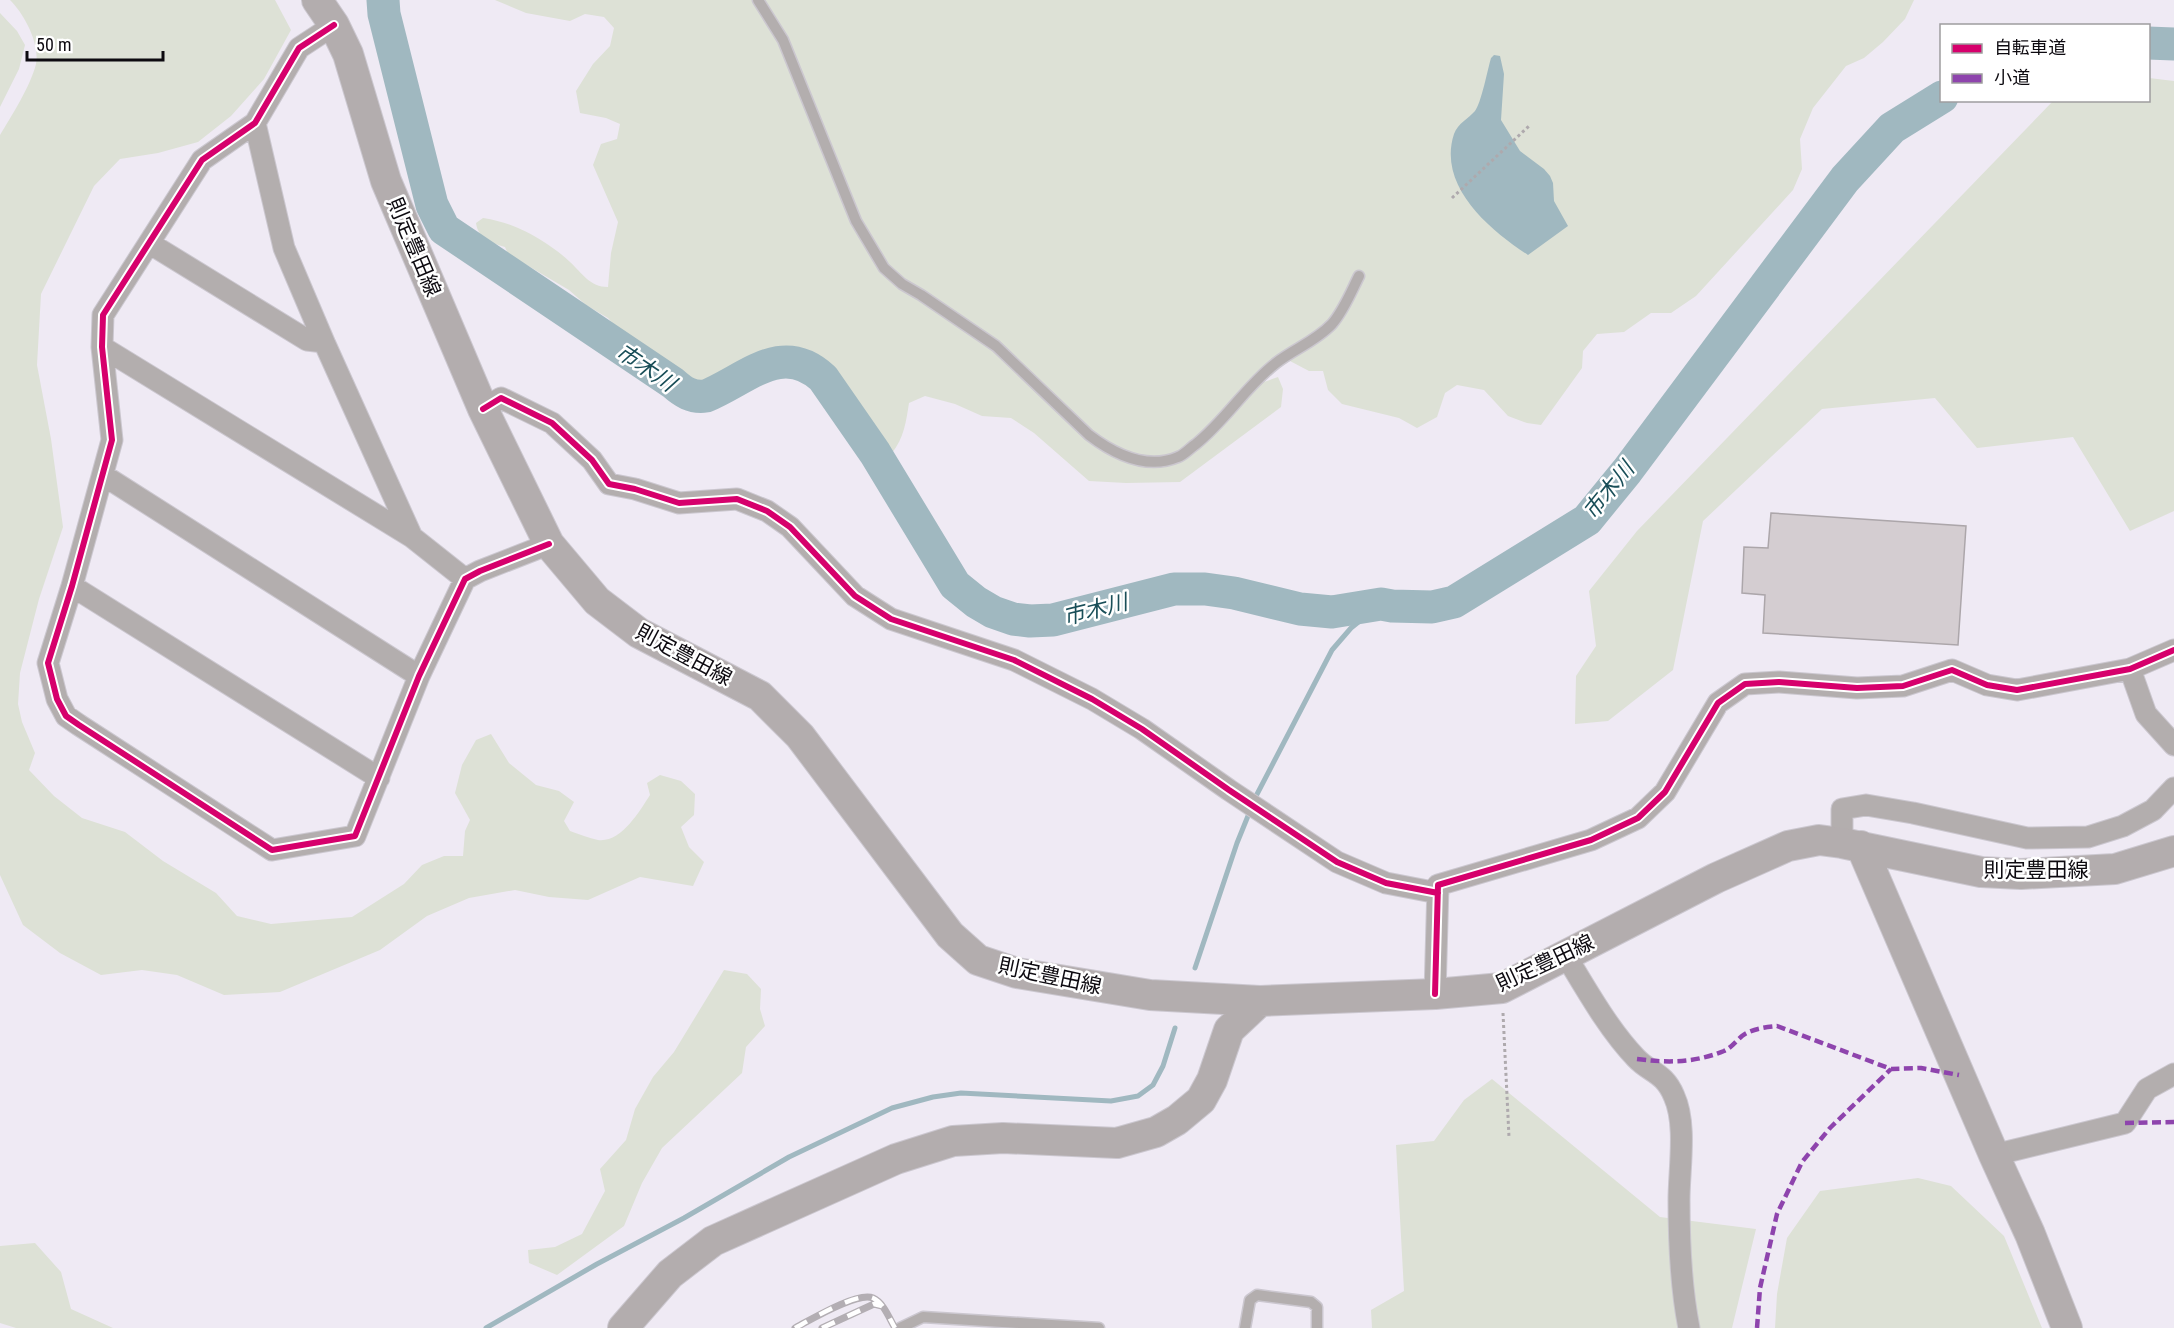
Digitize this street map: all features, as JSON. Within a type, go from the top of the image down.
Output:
[{"type":"main road","name":"則定豊田線","points":[[317,0],[334,25],[348,54],[386,182],[483,409],[549,544],[597,601],[639,633],[760,696],[800,736],[950,934],[978,960],[1017,973],[1150,995],[1260,1001],[1435,994],[1502,988],[1716,878],[1788,846],[1819,840],[1982,872],[2021,874],[2115,869],[2174,851]]},
{"type":"main road","points":[[1851,845],[2030,1234],[2067,1328]]},
{"type":"main road","points":[[623,1328],[669,1274],[713,1241],[896,1159],[953,1141],[1003,1138],[1117,1143],[1156,1132],[1177,1120],[1201,1100],[1212,1080],[1229,1030],[1260,1001]]},
{"type":"street","points":[[334,25],[299,48],[255,123],[202,160],[103,315],[102,347],[112,441],[48,663],[57,699],[66,716],[272,850],[355,836],[419,676],[465,579],[549,544]]},
{"type":"street","points":[[255,123],[284,248],[412,537]]},
{"type":"street","points":[[149,243],[307,340],[324,342]]},
{"type":"street","points":[[102,347],[412,537],[465,579]]},
{"type":"street","points":[[483,409],[501,398],[552,423],[592,460],[609,484],[679,502],[737,499],[767,511],[790,527],[855,596],[891,619],[1014,660],[1092,699],[1142,729],[1337,862],[1386,883],[1438,893]]},
{"type":"street","points":[[103,475],[419,676]]},
{"type":"street","points":[[72,586],[379,778]]},
{"type":"street","points":[[1435,994],[1438,885],[1591,840],[1638,818],[1665,792],[1719,703],[1746,684],[1779,682],[1857,688],[1903,686],[1952,670],[1988,685],[2017,690],[2130,669],[2174,650]]},
{"type":"street","points":[[2130,669],[2146,714],[2174,746]]},
{"type":"street","points":[[1851,845],[1842,809],[1866,805],[2027,838],[2088,837],[2123,826],[2153,810],[2174,788]]},
{"type":"street","points":[[1566,956],[1600,1010],[1637,1059],[1660,1074],[1673,1094],[1680,1112],[1679,1202],[1685,1308],[1689,1328]]},
{"type":"street","points":[[1994,1155],[2125,1123],[2147,1089],[2174,1074]]},
{"type":"lane","points":[[758,0],[783,40],[856,221],[884,268],[902,285],[921,295],[996,346],[1104,447],[1137,461],[1157,462],[1179,457],[1212,431],[1275,364],[1317,337],[1332,324],[1359,276]]},
{"type":"lane","points":[[1245,1328],[1250,1300],[1257,1295],[1311,1302],[1317,1307],[1317,1328]]},
{"type":"lane","points":[[900,1328],[923,1317],[947,1323],[1099,1328]]},
{"type":"path","points":[[1452,198],[1529,126]]},
{"type":"path","points":[[1502,988],[1509,1137]]},
{"type":"shaded area","points":[[10,0],[275,0],[291,30],[264,79],[231,116],[198,142],[158,153],[120,159],[94,186],[41,294],[37,365],[51,439],[63,527],[39,599],[20,673],[18,704],[22,722],[35,753],[29,770],[54,796],[82,818],[125,832],[163,861],[216,893],[237,916],[271,924],[352,917],[404,884],[422,865],[444,856],[463,856],[465,831],[470,820],[455,793],[462,765],[476,740],[491,734],[509,763],[536,785],[559,791],[574,802],[564,821],[570,831],[598,840],[614,837],[629,825],[650,795],[647,783],[660,775],[681,781],[695,794],[694,815],[681,827],[689,847],[704,862],[693,886],[640,877],[588,900],[549,897],[515,890],[469,898],[427,916],[380,950],[280,992],[224,995],[177,975],[142,970],[101,975],[60,953],[23,925],[0,875],[0,135],[30,81],[37,56],[30,29]]},
{"type":"shaded area","points":[[495,0],[1914,0],[1905,19],[1864,58],[1846,66],[1813,108],[1800,139],[1802,169],[1793,190],[1696,296],[1671,313],[1651,313],[1624,332],[1597,334],[1583,351],[1582,368],[1541,425],[1508,416],[1484,390],[1457,385],[1445,393],[1437,417],[1417,428],[1399,418],[1342,404],[1328,390],[1323,371],[1309,371],[1290,361],[1264,382],[1278,377],[1283,389],[1281,407],[1180,482],[1126,483],[1089,481],[1034,433],[1011,418],[982,416],[955,404],[925,396],[909,403],[902,436],[892,453],[882,450],[821,370],[802,360],[785,357],[770,360],[712,391],[696,393],[692,384],[693,379],[625,337],[608,318],[586,305],[569,290],[508,254],[505,247],[486,240],[476,223],[483,218],[515,227],[554,249],[591,282],[608,287],[611,253],[618,222],[593,165],[601,144],[617,139],[620,124],[606,118],[580,113],[576,91],[593,64],[610,46],[614,28],[604,17],[585,14],[570,21],[526,13]]},
{"type":"shaded area","points":[[0,13],[17,31],[25,45],[19,69],[0,107]]},
{"type":"shaded area","points":[[2150,78],[2174,81],[2174,511],[2130,531],[2073,437],[1977,448],[1935,398],[1822,409],[1703,521],[1673,670],[1608,721],[1575,724],[1576,676],[1596,646],[1589,591],[1637,531],[2052,102],[2150,102]]},
{"type":"shaded area","points":[[724,970],[747,974],[761,989],[760,1009],[765,1026],[746,1047],[742,1073],[662,1148],[642,1183],[624,1226],[557,1275],[529,1263],[528,1250],[555,1247],[582,1234],[605,1191],[600,1169],[626,1140],[635,1109],[653,1077],[674,1052]]},
{"type":"shaded area","points":[[1492,1079],[1660,1217],[1756,1229],[1732,1328],[1372,1328],[1371,1310],[1404,1291],[1396,1145],[1434,1141],[1464,1100]]},
{"type":"shaded area","points":[[1918,1178],[1951,1186],[2004,1236],[2042,1328],[1775,1328],[1777,1294],[1787,1238],[1820,1191]]},
{"type":"shaded area","points":[[35,1243],[61,1272],[71,1309],[113,1328],[16,1328],[0,1323],[0,1246]]},
{"type":"water","points":[[1494,55],[1500,56],[1504,74],[1501,120],[1520,151],[1550,176],[1553,183],[1554,201],[1568,226],[1528,255],[1498,233],[1470,205],[1453,171],[1451,153],[1454,134],[1475,111],[1491,58]]},
{"type":"building","points":[[1771,513],[1966,526],[1958,645],[1763,633],[1765,595],[1742,593],[1744,547],[1768,548]]},
{"type":"waterway","name":"市木川","points":[[383,0],[384,14],[432,205],[444,229],[688,394],[706,396],[764,366],[793,362],[808,367],[823,378],[875,453],[955,585],[993,612],[1013,619],[1030,621],[1053,620],[1174,589],[1205,589],[1234,593],[1300,609],[1332,612],[1381,604],[1432,607],[1454,602],[1587,520],[1627,471],[1845,179],[1892,128],[1940,98]]},
{"type":"waterway","name":"市木川","points":[[2150,43],[2174,44]]},
{"type":"waterway","points":[[1254,800],[1332,650],[1351,628],[1381,604]]},
{"type":"waterway","points":[[1195,968],[1250,811]]},
{"type":"waterway","points":[[486,1328],[789,1157],[892,1108],[933,1097],[961,1093],[1111,1101],[1138,1096],[1153,1085],[1163,1066],[1175,1028]]},
{"type":"railway","points":[[795,1328],[834,1307],[866,1297],[873,1298],[880,1303],[895,1328]]},
{"type":"railway","points":[[822,1328],[874,1304],[882,1306]]},
{"type":"marked path","points":[[1637,1059],[1670,1061],[1702,1058],[1727,1050],[1750,1032],[1777,1026],[1891,1069],[1921,1068],[1959,1075]]},
{"type":"marked path","points":[[1757,1328],[1760,1288],[1777,1214],[1802,1162],[1830,1128],[1891,1069]]},
{"type":"marked path","points":[[2125,1123],[2174,1122]]},
{"type":"cycle path","points":[[334,25],[299,48],[255,123],[202,160],[103,315],[102,347],[112,440],[72,586],[48,663],[57,699],[66,716],[272,850],[355,836],[419,676],[465,579],[549,544]]},
{"type":"cycle path","points":[[483,409],[501,398],[552,423],[592,460],[609,484],[635,489],[679,503],[737,499],[767,511],[790,527],[855,596],[891,619],[1014,660],[1092,699],[1142,729],[1337,862],[1386,883],[1438,893]]},
{"type":"cycle path","points":[[1435,994],[1438,885],[1591,840],[1638,818],[1665,792],[1718,703],[1745,684],[1779,682],[1857,688],[1903,686],[1952,670],[1987,685],[2017,690],[2130,669],[2174,650]]}]
